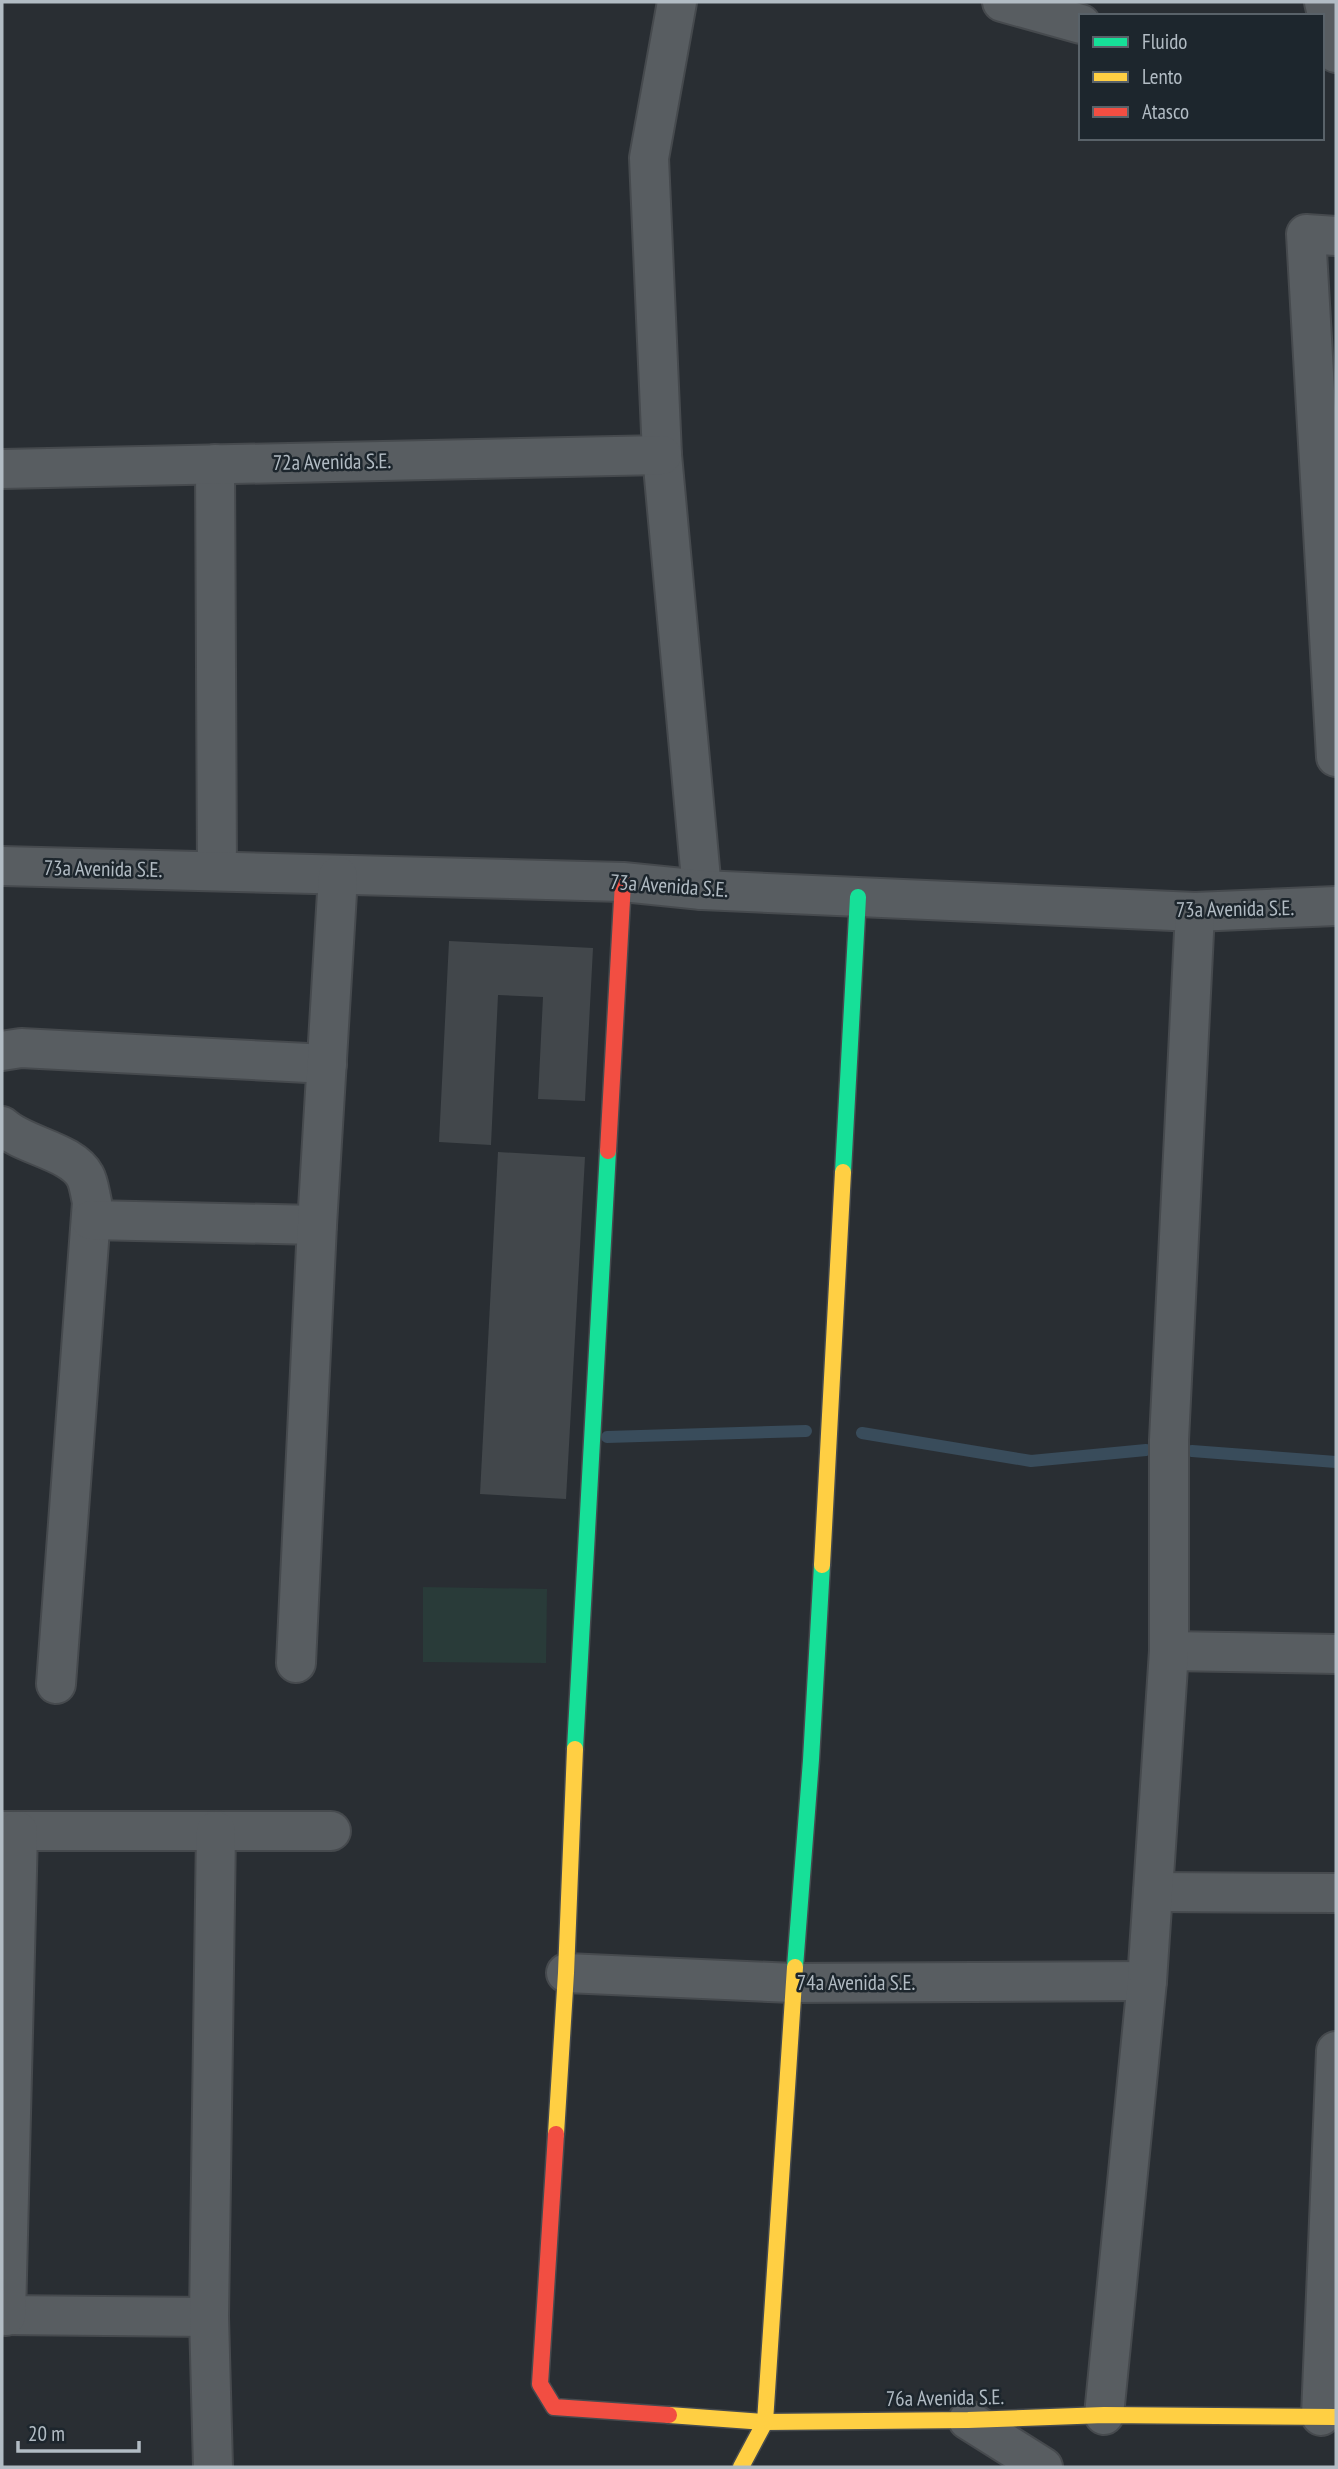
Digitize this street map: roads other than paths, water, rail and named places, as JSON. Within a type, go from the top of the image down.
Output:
[{"type":"street","points":[[677,2],[649,159],[662,454],[702,890]]},
{"type":"street","points":[[1002,2],[1039,7],[1079,23]]},
{"type":"street","points":[[1324,2],[1336,53]]},
{"type":"street","points":[[1321,235],[1336,757]]},
{"type":"street","name":"72a Avenida S.E.","points":[[2,469],[662,454]]},
{"type":"street","points":[[215,464],[217,872]]},
{"type":"street","name":"73a Avenida S.E.","points":[[2,866],[623,882],[702,890],[1195,912],[1336,906]]},
{"type":"street","points":[[296,1663],[317,1225],[338,876]]},
{"type":"street","points":[[566,1973],[578,1699],[623,882]]},
{"type":"street","points":[[741,2467],[765,2422],[793,1983],[811,1760],[858,897]]},
{"type":"street","points":[[1104,2415],[1147,1981],[1169,1651],[1170,1440],[1195,912]]},
{"type":"street","points":[[2,1051],[21,1048],[327,1064]]},
{"type":"street","points":[[2,1126],[12,1136],[72,1161],[85,1175],[92,1202],[56,1684]]},
{"type":"street","points":[[91,1220],[317,1225]]},
{"type":"street","points":[[1169,1651],[1336,1654]]},
{"type":"street","points":[[209,2317],[4,2316],[10,1831],[331,1831]]},
{"type":"street","points":[[213,2467],[209,2317],[216,1831]]},
{"type":"street","points":[[1153,1892],[1336,1893]]},
{"type":"street","name":"74a Avenida S.E.","points":[[566,1973],[793,1983],[1147,1981]]},
{"type":"street","name":"76a Avenida S.E.","points":[[566,1973],[540,2384],[554,2407],[765,2422],[968,2420],[1104,2415],[1329,2417]]},
{"type":"street","points":[[1329,2417],[1336,2050]]},
{"type":"street","points":[[968,2420],[1043,2467]]},
{"type":"waterway","points":[[607,1437],[806,1431]]},
{"type":"waterway","points":[[862,1433],[1031,1461],[1146,1450]]},
{"type":"waterway","points":[[1192,1451],[1336,1462]]}]
